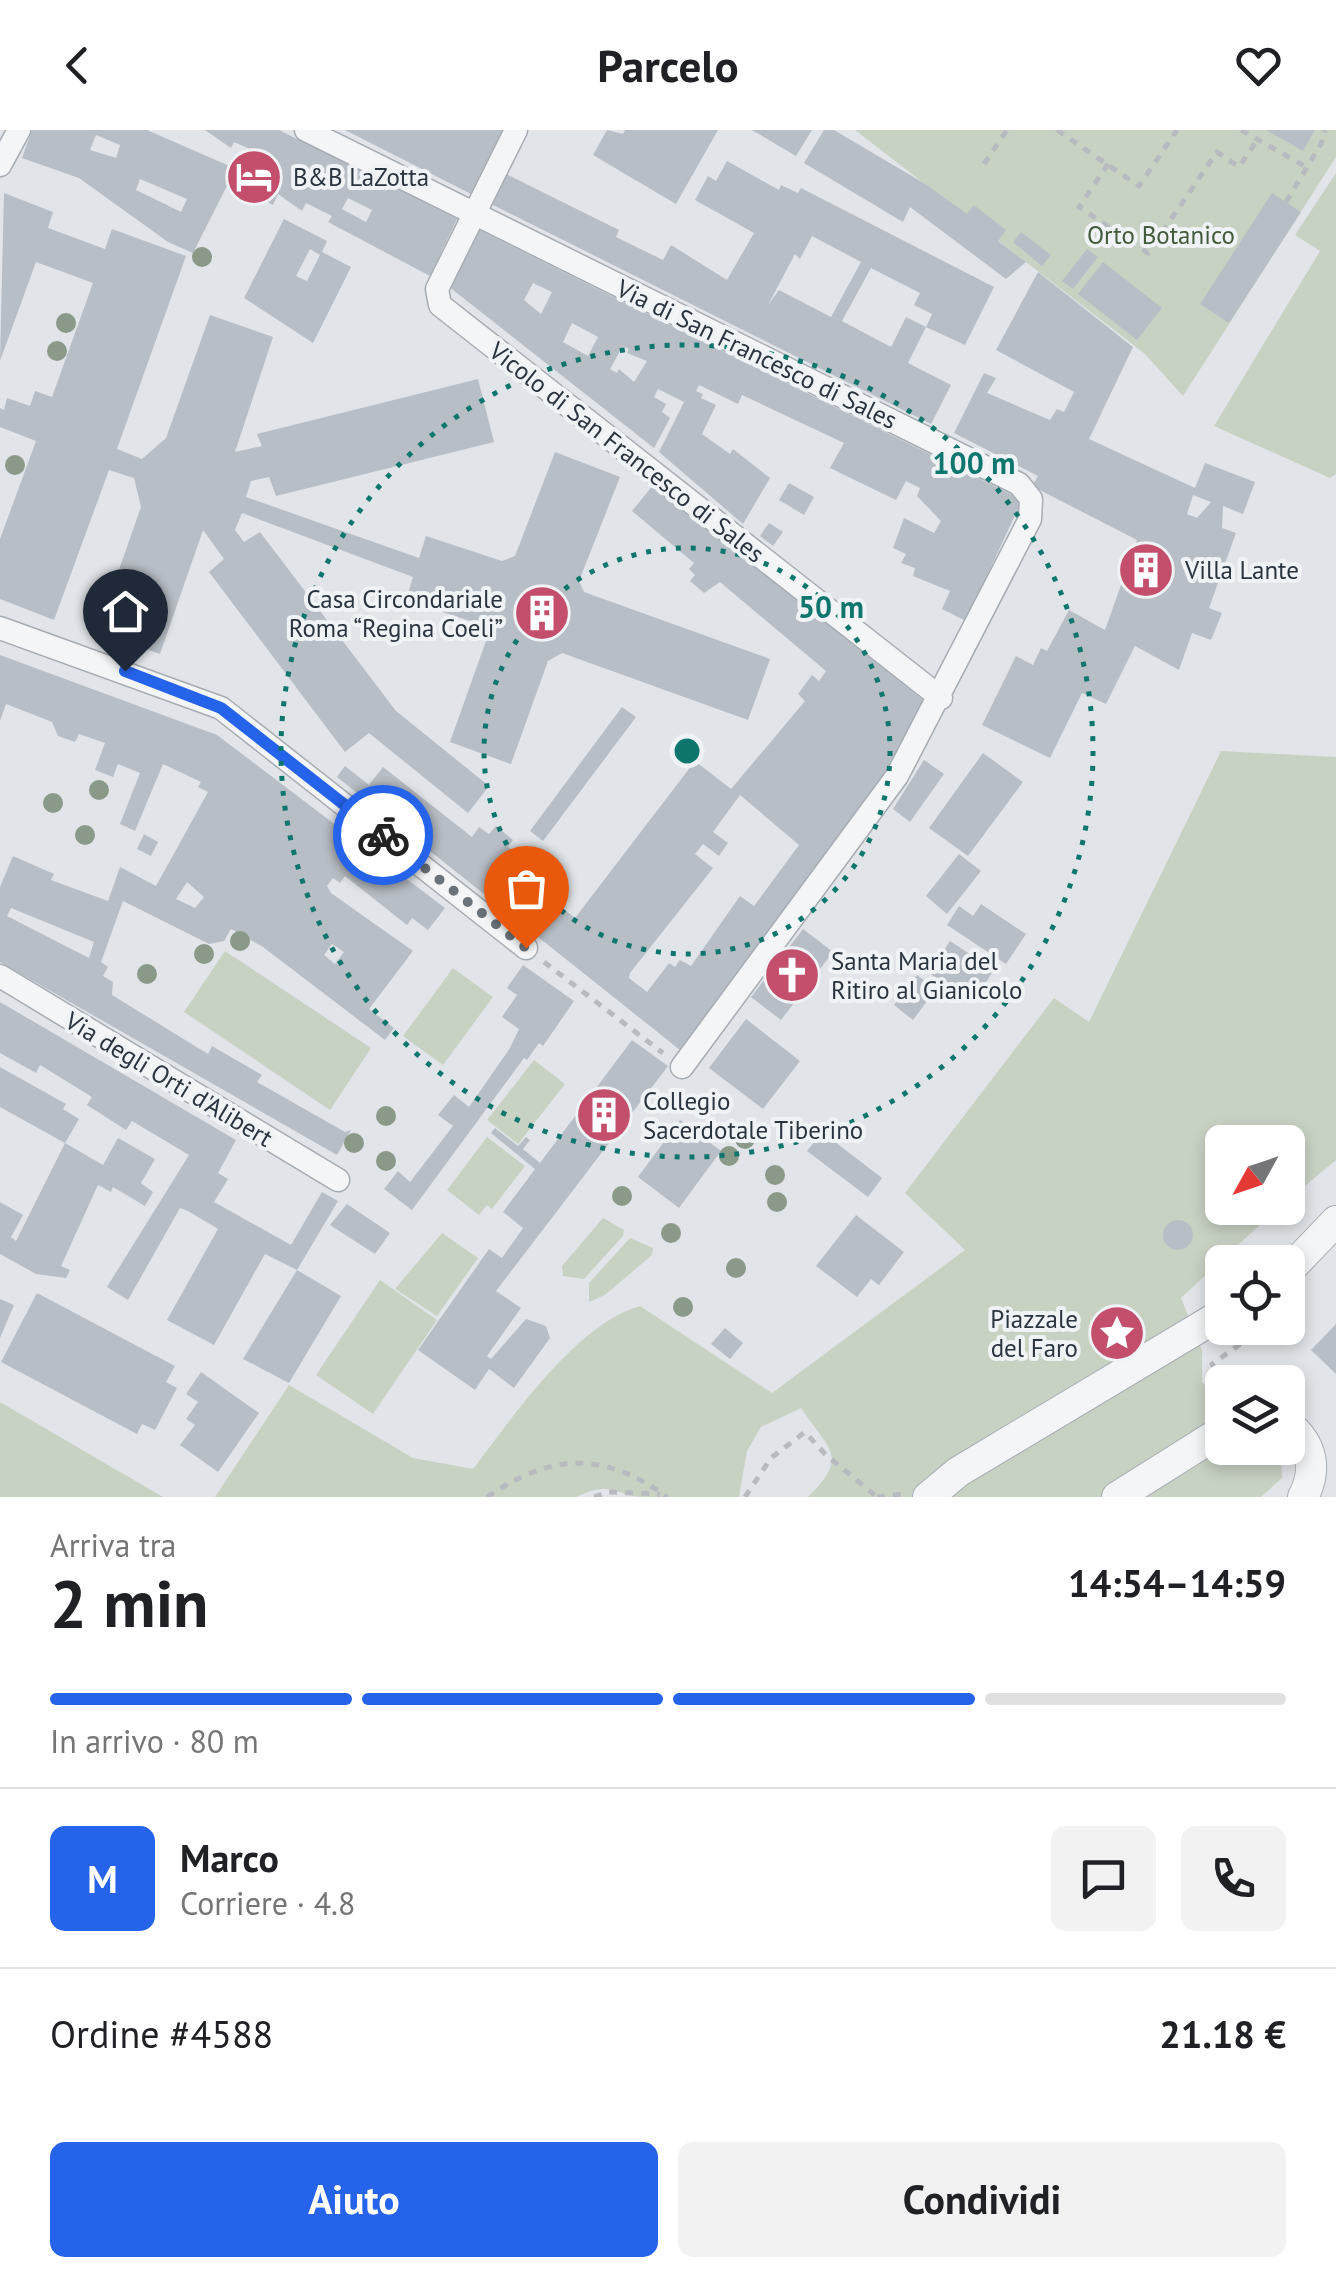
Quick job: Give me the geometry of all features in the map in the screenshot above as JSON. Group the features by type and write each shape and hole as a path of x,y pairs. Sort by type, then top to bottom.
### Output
{"street":[{"path":"0,152 7,130"},
{"path":"0,165 19,130"},
{"name":"Via di San Francesco di Sales","path":"306,130 1024,488 1032,502 1030,518 941,698 875,807 682,1068"},
{"name":"Vicolo di San Francesco di Sales","path":"516,130 437,289 440,305 941,698"},
{"path":"0,628 221,708 526,948"},
{"name":"Via degli Orti d'Alibert","path":"0,976 338,1180"},
{"path":"1305,1254 1336,1221"},
{"path":"928,1497 972,1463 1205,1324"},
{"path":"1117,1497 1205,1442"},
{"path":"1303,1497 1312,1474 1305,1445"}],"path":[{"path":"984,164 1008,130"},
{"path":"1057,130 1140,186 1177,130"},
{"path":"1068,137 1072,130"},
{"path":"1241,130 1308,168"},
{"path":"1286,202 1308,168 1324,130"},
{"path":"1108,164 1079,206 1148,253 1217,152 1239,167 1258,139"},
{"path":"526,948 682,1068"},
{"path":"1213,1365 1239,1345"},
{"path":"745,1497 771,1458 805,1432 877,1497"},
{"path":"487,1497 535,1468 566,1460 628,1474 665,1495"},
{"path":"594,1497 609,1492 665,1495"}],"green space":[{"name":"Orto Botanico","path":"855,130 1336,130 1336,157 1183,396 1145,354"},
{"path":"1336,173 1336,474 1330,478 1214,426 1320,251 1295,235"},
{"path":"1221,751 1336,757 1336,1160 1305,1186 1305,1125 1205,1125 1205,1225 1260,1225 1238,1245 1205,1245 1205,1276 1181,1298 1202,1350 1205,1465 1281,1465 1282,1478 1261,1497 808,1497 829,1472 832,1462 827,1444 801,1408 761,1427 747,1451 739,1497 643,1497 605,1489 576,1497 215,1497 289,1385 413,1458 473,1469 527,1399 570,1352 616,1316 640,1306 772,1393 965,1250 905,1193 1054,998 1089,1022"},
{"path":"225,951 371,1048 330,1110 184,1012"},
{"path":"453,968 493,997 443,1065 403,1036"},
{"path":"534,1060 565,1084 518,1144 487,1120"},
{"path":"487,1137 525,1166 492,1209 487,1205 479,1215 447,1190"},
{"path":"603,1218 624,1230 623,1236 584,1279 563,1276 562,1266"},
{"path":"442,1233 478,1258 437,1316 395,1289"},
{"path":"630,1238 653,1248 652,1255 605,1295 589,1302 589,1283"},
{"path":"380,1280 437,1320 373,1414 316,1375"},
{"path":"0,1402 163,1497 0,1497"}],"building":[{"path":"32,130 147,130 234,168 250,149 234,142 231,148 205,130 279,130 457,219 430,276 328,222 332,216 306,203 302,211 278,194 273,205 230,180 193,253 168,242 79,178 22,158","holes":["96,135 120,145 116,158 90,150","140,179 187,199 181,212 136,190","348,198 372,210 366,222 342,209"]},
{"path":"345,130 504,130 471,194"},
{"path":"607,130 623,134 625,130 718,130 676,204 593,155"},
{"path":"752,130 812,130 796,156"},
{"path":"824,130 834,130 927,185 967,214 974,205 1006,230 998,241 1026,262 1006,279 910,207 903,222 804,163"},
{"path":"1266,130 1315,130 1303,151"},
{"path":"727,161 779,190 781,185 798,193 801,188 994,287 965,345 926,327 908,363 951,385 931,424 491,204 506,174 619,230 616,237 663,260 671,245 727,280 754,233 695,200 708,176 716,181","holes":["812,236 861,262 831,317 779,290 768,305 795,254 800,259","871,268 920,293 914,305 932,314 926,327 906,317 891,347 842,321"]},
{"path":"4,193 53,212 48,228 105,249 112,229 186,256 117,449 142,459 166,438 210,315 273,337 235,452 262,446 257,434 478,379 494,442 276,496 269,477 251,481 246,497 419,558 426,536 502,561 515,556 555,452 620,477 579,581 584,592 770,659 748,720 562,653 548,661 511,764 450,742 487,638 482,625 406,600 413,577 242,513 235,530 244,542 260,532 396,711 489,786 468,813 369,733 345,752 209,572 224,559 203,530 160,654 97,632 141,507 134,478 109,470 54,620 0,599 0,539 36,441 0,427 0,408 4,410 7,398 30,406 35,391 52,397 93,283 36,262 0,361"},
{"path":"1272,193 1301,212 1229,323 1200,304"},
{"path":"284,219 327,241 322,252 351,267 313,343 244,298","holes":["310,249 320,255 307,281 296,276"]},
{"path":"479,230 1022,500 966,621 942,609 950,591 913,576 915,568 901,563 906,554 893,548 904,518 934,533 941,521 917,496 920,488 906,481 896,500 830,468 844,443 742,395 738,404 699,385 696,391 703,394 701,398 716,405 702,434 730,454 733,449 770,478 743,524 659,452 684,402 658,389 654,397 666,404 662,412 670,418 654,448 448,286","holes":["533,283 552,292 541,314 524,300","572,323 598,337 588,356 563,342","623,346 629,349 627,353 647,361 634,382 619,369 617,373 610,369"]},
{"path":"1021,232 1051,255 1042,266 1013,242"},
{"path":"1087,249 1098,257 1073,289 1062,281"},
{"path":"1103,262 1162,308 1137,340 1078,294"},
{"path":"1038,272 1133,347 1089,439 1195,488 1205,463 1255,482 1243,514 1223,506 1222,528 1236,533 1209,608 1222,613 1211,640 1192,633 1179,670 1135,646 1106,704 1082,693 1050,758 982,725 1016,656 1033,665 1041,648 1047,651 1069,610 1105,630 1137,540 1032,486 1038,476 954,433 984,373 996,378 987,393 1050,420 1057,409 1064,412 1074,392 996,350","holes":["1193,495 1211,502 1197,518 1187,514"]},
{"path":"789,483 814,497 804,515 779,500"},
{"path":"654,484 928,704 877,789 680,1050 337,777 345,766 369,785 383,767 472,837 479,827 489,834 496,826 513,840 508,847 525,862 517,872 575,918 695,761 731,789 805,701 798,694 812,675 819,681 826,671 720,582 704,593 690,581 695,575 689,569 694,563 632,511","holes":["740,795 799,845 754,906 740,896 691,966 680,960 675,967 669,963 647,992 629,978 713,868 695,854 703,844 719,856 728,843 713,832"]},
{"path":"769,523 783,532 773,546 760,536"},
{"path":"0,655 217,735 445,908 428,930 412,918 407,925 345,876 340,883 333,878 327,886 331,893 413,951 369,1009 394,1028 385,1040 263,947 231,929 224,941 209,944 123,901 101,962 108,967 103,976 113,982 112,995 208,1054 212,1046 262,1075 257,1082 345,1132 351,1130 337,1155 0,962 0,887 13,856 54,874 51,880 108,901 120,867 156,886 208,792 198,787 201,782 163,764 135,831 120,824 140,773 118,764 113,777 95,770 105,743 79,734 75,742 58,736 52,722 6,704 0,721","holes":["187,882 204,897 195,908 176,899","11,908 94,942 89,958 7,916","332,944 344,952 335,964 324,955"]},
{"path":"622,707 636,717 543,841 530,831"},
{"path":"983,753 1023,782 968,856 929,828"},
{"path":"924,760 944,774 910,822 893,809"},
{"path":"144,834 158,842 151,856 137,849"},
{"path":"959,854 981,871 947,914 926,896"},
{"path":"981,904 1026,934 1006,964 947,925 959,906 973,916"},
{"name":"Santa Maria del Ritiro al Gianicolo","path":"803,929 833,952 781,1020 751,997"},
{"path":"950,941 994,970 973,1002 929,973"},
{"path":"523,965 574,1001 543,1046 539,1043 527,1060 524,1058 412,1210 384,1189 398,1171 410,1182 453,1126 438,1115 454,1095 469,1107 510,1048 519,1029 502,1017 517,995 507,988"},
{"path":"917,975 936,989 913,1020 894,1005"},
{"path":"0,1002 236,1140 218,1173 228,1179 214,1202 291,1245 322,1192 338,1201 297,1270 265,1254 214,1345 167,1320 218,1229 188,1211 180,1208 128,1300 107,1287 189,1155 132,1121 126,1130 87,1105 92,1097 40,1065 36,1073 0,1053"},
{"path":"746,1019 800,1061 763,1109 709,1068"},
{"path":"632,1040 668,1066 496,1291 521,1308 487,1356 491,1359 526,1319 546,1326 550,1338 514,1388 489,1369 475,1390 418,1350 489,1249 502,1258 523,1228 503,1212 535,1169 491,1133 495,1128 518,1146 526,1137 530,1140 523,1149 540,1163"},
{"path":"0,1067 66,1104 63,1109 79,1119 65,1143 0,1107"},
{"path":"680,1120 721,1151 679,1208 638,1177"},
{"path":"822,1132 882,1178 868,1197 807,1151"},
{"path":"118,1138 155,1159 141,1183 153,1192 145,1206 113,1187 111,1192 98,1185 61,1266 70,1270 66,1278 36,1274 0,1254 0,1202 23,1215 11,1237 16,1241 65,1143 103,1165"},
{"path":"347,1204 390,1233 375,1254 330,1225"},
{"path":"856,1215 904,1252 879,1285 871,1279 857,1297 816,1266"},
{"path":"1178,1220 1189,1224 1193,1235 1189,1246 1178,1250 1167,1246 1163,1235 1167,1224"},
{"path":"297,1270 341,1296 289,1383 243,1359"},
{"path":"37,1293 175,1366 166,1382 177,1388 155,1430 142,1424 137,1434 1,1362"},
{"path":"0,1299 14,1305 0,1338"},
{"path":"1336,1324 1336,1374 1311,1350"},
{"path":"725,1328 743,1343 730,1359 711,1344"},
{"path":"201,1372 259,1413 218,1472 180,1445 195,1425 186,1419 198,1402 186,1394"}],"way so far":[{"path":"383,835 526,948"}],"place":[{"name":"B&B LaZotta","path":"254,177"},
{"name":"Villa Lante","path":"1146,570"},
{"name":"Casa Circondariale Roma “Regina Coeli”","path":"542,613"},
{"name":"Santa Maria del Ritiro al Gianicolo","path":"792,975"},
{"name":"Collegio Sacerdotale Tiberino","path":"604,1115"},
{"name":"Piazzale del Faro","path":"1117,1333"}],"route":[{"path":"125,671 232,714 383,835"}]}
